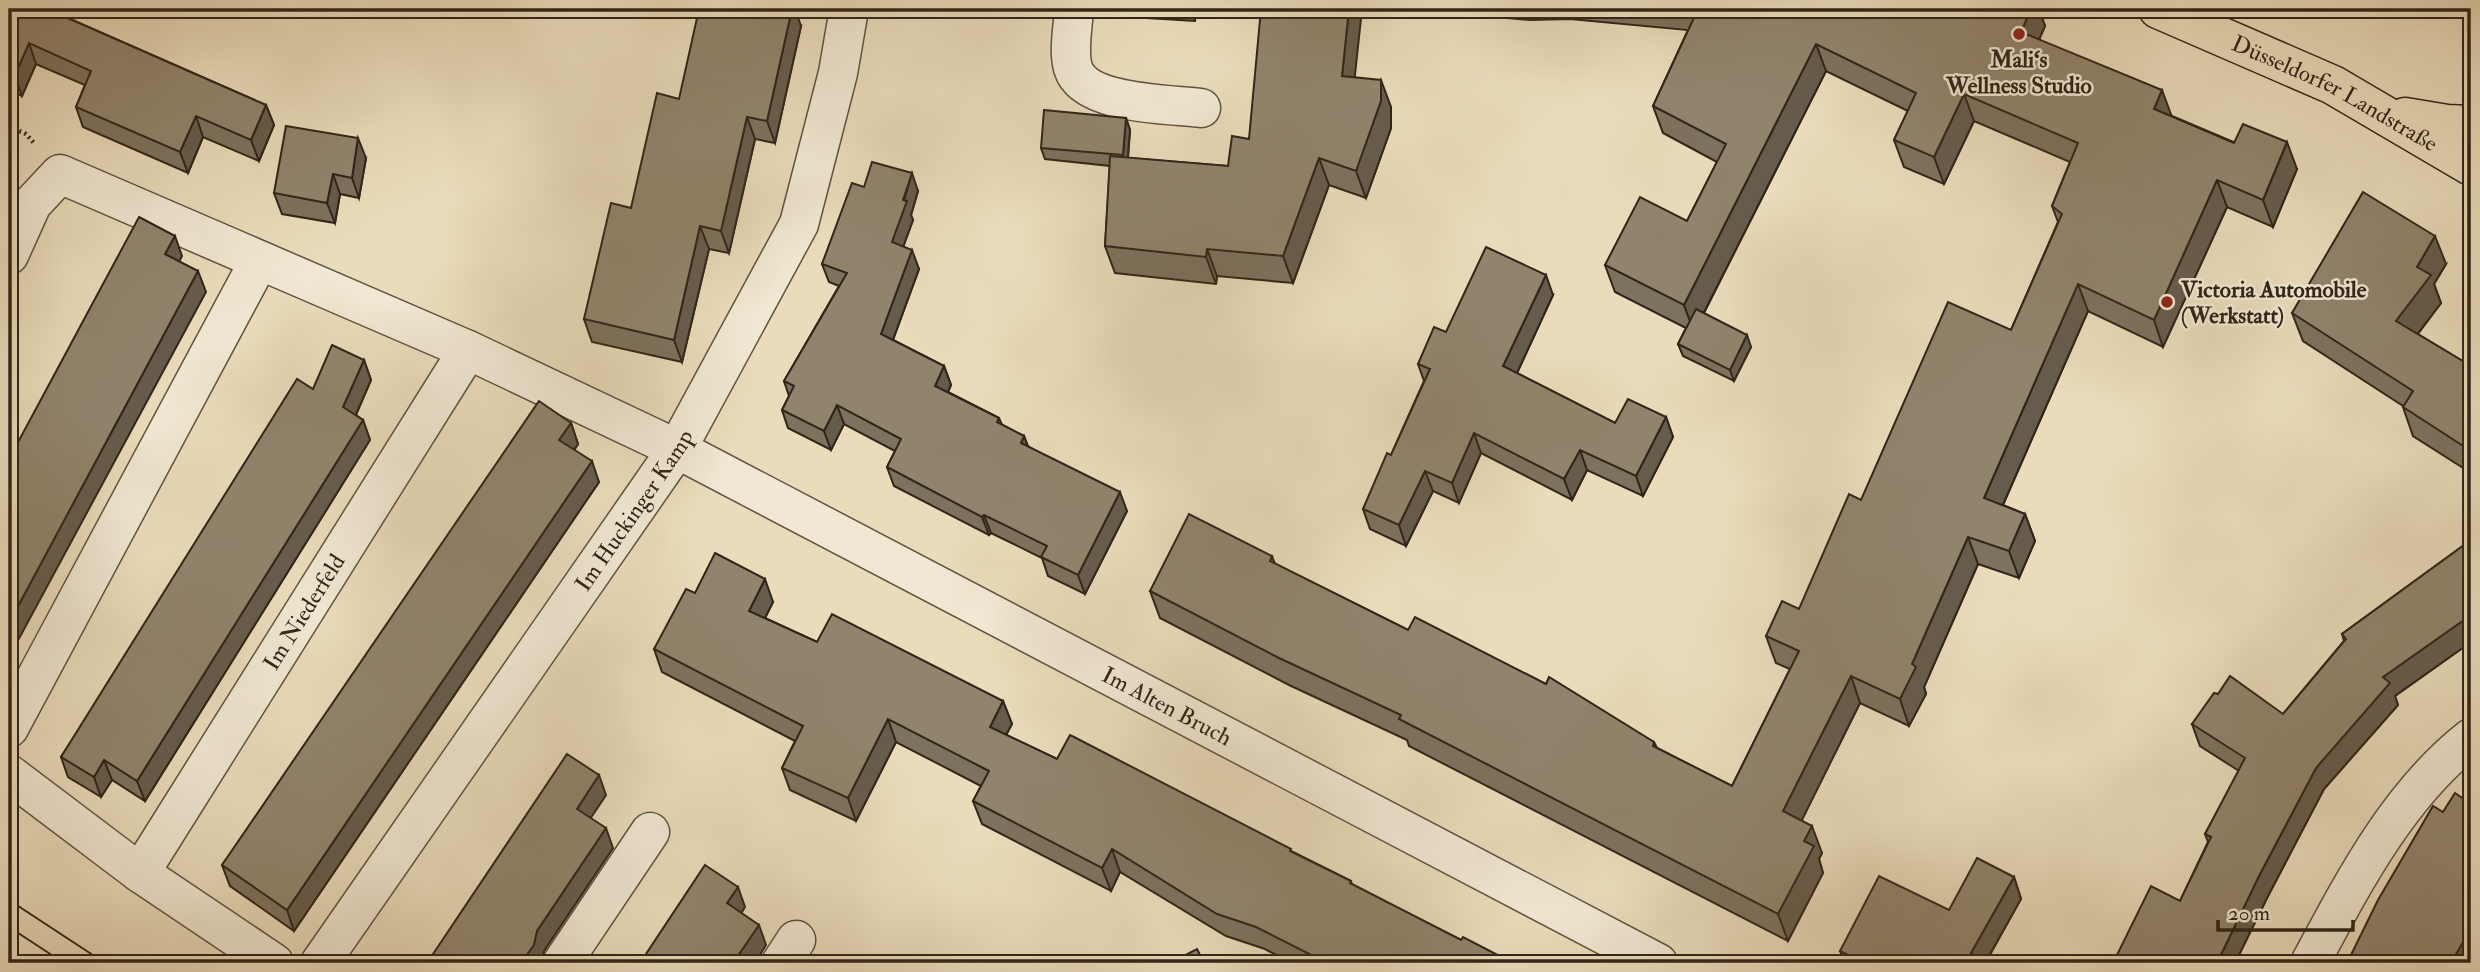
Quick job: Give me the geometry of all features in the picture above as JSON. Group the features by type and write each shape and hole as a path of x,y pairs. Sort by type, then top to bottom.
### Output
{"main road":[{"name":"Düsseldorfer Landstraße","path":"2158,9 2333,85 2471,166"},
{"path":"2386,114 2471,125"}],"street":[{"name":"Im Huckinger Kamp","path":"320,963 677,449 799,224 838,73 849,9"},
{"path":"1074,9 1072,65 1077,78 1093,91 1113,97 1202,108"},
{"path":"9,255 32,204 60,174 468,350 677,449"},
{"path":"9,728 259,261"},
{"name":"Im Niederfeld","path":"140,873 468,350"},
{"name":"Im Alten Bruch","path":"677,449 1658,963"},
{"path":"2311,963 2363,868 2408,803 2446,758 2471,738"},
{"path":"9,774 140,873 274,963"},
{"path":"562,963 650,832"}],"building":[{"path":"9,9 47,9 266,105 251,140 196,116 180,152 76,107 91,71 29,43 15,75 9,73"},
{"path":"699,9 792,9 767,121 747,117 721,231 700,226 674,340 584,319 611,203 631,208 657,93 679,99"},
{"path":"1261,9 1349,9 1342,76 1381,80 1381,101 1356,171 1319,158 1283,256 1207,249 1206,257 1105,246 1110,156 1228,166 1232,136 1249,139"},
{"path":"1698,9 2031,9 2021,32 2162,90 2154,109 2234,143 2243,124 2287,142 2263,200 2217,180 2154,320 2078,284 1984,498 2025,514 2009,551 1968,537 1912,664 1916,667 1900,699 1851,676 1783,811 1812,826 1804,841 1814,846 1778,914 1399,719 1401,715 1279,658 1150,591 1189,514 1272,556 1270,561 1408,630 1415,617 1546,684 1549,677 1654,742 1653,746 1732,786 1799,651 1766,636 1782,601 1799,609 1849,494 1861,500 1948,302 2011,330 2062,214 2052,206 2078,143 1964,94 1934,157 1894,140 1916,93 1816,44 1684,305 1605,265 1640,197 1687,221 1726,144 1653,106"},
{"path":"1044,110 1126,118 1123,155 1041,148"},
{"path":"286,126 358,138 352,178 333,174 327,203 274,193"},
{"path":"872,162 912,173 903,200 907,201 892,242 912,250 881,334 944,366 935,386 999,418 997,422 1024,436 1021,443 1120,492 1078,575 1041,557 1047,546 984,515 982,517 887,467 901,439 837,405 824,431 782,410 794,386 784,381 847,273 822,264 852,183 864,187"},
{"path":"2363,192 2435,236 2417,267 2431,275 2396,321 2471,366 2471,451 2403,407 2413,391 2292,313"},
{"path":"139,217 175,236 165,254 198,271 9,623 9,459"},
{"path":"1486,247 1546,275 1503,366 1615,423 1628,399 1666,417 1636,476 1580,450 1564,479 1474,433 1452,483 1425,471 1399,525 1363,509 1387,453 1391,455 1430,369 1418,364 1434,327 1446,332"},
{"path":"1696,309 1747,335 1730,370 1678,344"},
{"path":"332,345 364,360 343,407 363,420 137,781 104,760 94,777 61,757 297,379 313,389"},
{"path":"539,401 571,423 559,440 592,461 287,910 222,865"},
{"path":"2471,540 2471,615 2383,677 2390,683 2316,768 2217,963 2113,963 2151,886 2180,901 2211,837 2205,834 2245,758 2192,724 2214,693 2218,694 2230,676 2283,714 2346,639 2342,634"},
{"path":"715,553 765,579 749,611 817,642 832,614 1003,701 990,727 1057,759 1070,735 1291,849 1290,851 1351,881 1350,883 1461,940 1463,937 1513,963 1327,963 1256,927 1217,914 1112,849 1102,868 973,801 989,771 888,719 848,798 782,768 803,726 654,649 686,589 695,593"},
{"path":"567,754 599,775 577,809 606,828 537,931 534,945 521,963 427,963"},
{"path":"2455,793 2471,804 2471,928 2451,963 2347,963 2378,900 2433,806 2443,812"},
{"path":"1977,858 2014,877 1971,953 1987,963 1864,963 1840,951 1879,876 1949,910"},
{"path":"705,865 738,887 727,903 759,925 733,963 640,963"},
{"path":"1197,949 1204,963 1170,963"}],"tram line":[{"path":"9,900 105,963"},
{"path":"9,927 64,963"}],"place":[{"name":"Mali‘s Wellness Studio","path":"2019,34"},
{"name":"Victoria Automobile (Werkstatt)","path":"2167,302"}]}
